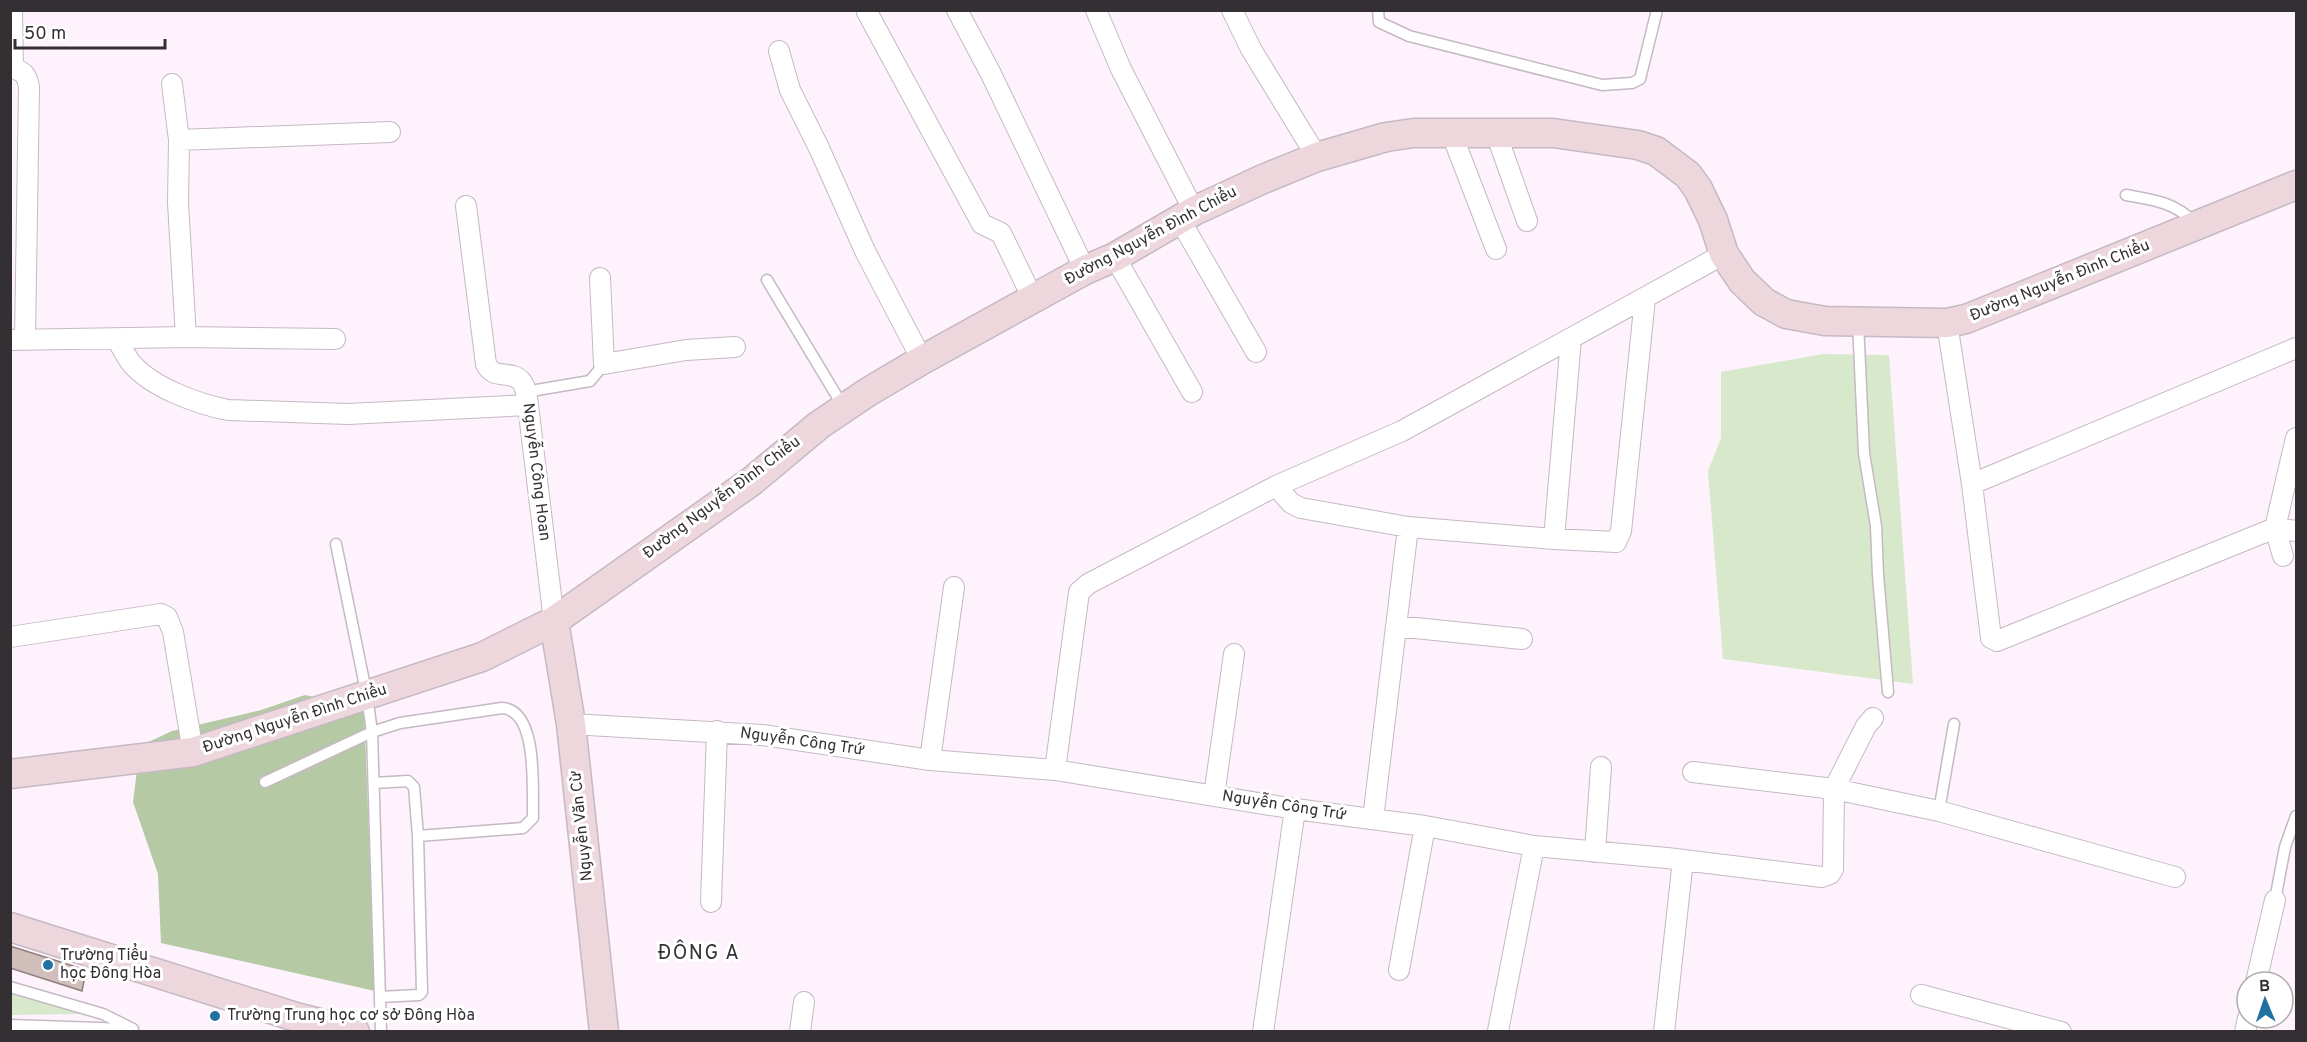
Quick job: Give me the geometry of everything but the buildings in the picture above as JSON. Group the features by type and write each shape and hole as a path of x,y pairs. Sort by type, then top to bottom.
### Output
{"street":[{"path":"12,10 12,68 24,72 28,78 29,87 18,340 186,337 335,339"},
{"path":"957,10 991,74 1086,270"},
{"path":"1096,10 1187,216 1256,352"},
{"path":"1233,10 1251,49 1317,158"},
{"path":"867,12 982,224 1001,233 1034,299"},
{"path":"778,51 790,90 866,251 922,360"},
{"path":"172,84 179,140 178,203 186,337"},
{"path":"179,140 390,132"},
{"path":"1451,132 1496,249"},
{"name":"Đường Nguyễn Đình Chiểu","path":"10,774 193,752 482,657 554,621 752,481 819,425 922,360 1187,216 1263,179 1317,158 1386,137 1414,133 1451,132 1553,133 1638,145 1656,151 1682,169 1698,189 1713,220 1724,254 1749,288 1764,302 1786,314 1825,321 1947,323 1977,316 2296,185"},
{"path":"1496,133 1527,221"},
{"name":"Nguyễn Công Hoan","path":"466,206 486,364 489,371 514,376 522,382 527,399 554,621"},
{"path":"1055,770 1079,592 1088,584 1276,486 1402,431 1724,254"},
{"path":"1115,257 1192,392"},
{"path":"600,278 604,364 686,350 735,347"},
{"path":"1276,486 1291,503 1301,508 1408,527 1616,542 1620,537 1645,299"},
{"path":"1947,323 1972,484 1991,638 1996,641 2275,528 2296,531"},
{"path":"117,339 131,363 157,384 209,406 228,410 348,414 527,399"},
{"path":"1554,539 1572,339"},
{"path":"1972,484 2296,348"},
{"path":"2283,556 2275,528 2296,438"},
{"path":"1373,819 1408,527"},
{"path":"930,760 954,587"},
{"path":"10,637 161,614 167,617 173,632 193,752"},
{"name":"Nguyễn Văn Cừ","path":"554,621 571,724 604,1032"},
{"path":"1396,627 1522,639"},
{"path":"1214,795 1234,654"},
{"name":"Nguyễn Công Trứ","path":"571,724 762,735 930,760 1055,770 1425,826 1534,846 1683,860 1822,877 1830,874 1833,869 1834,789 1866,726 1873,718"},
{"path":"711,902 717,731"},
{"path":"1595,852 1601,767"},
{"path":"1693,771 1834,789 1939,811 2175,877"},
{"path":"1263,1032 1295,808"},
{"path":"1399,970 1425,826"},
{"path":"1498,1031 1534,846"},
{"path":"1664,1032 1683,860"},
{"path":"2259,970 2275,900"},
{"path":"10,927 296,1024 355,1032"},
{"path":"1921,995 2061,1032"},
{"path":"800,1032 804,1002"}],"lane":[{"path":"1378,10 1379,22 1409,36 1602,85 1640,79 1658,10"},
{"path":"2126,195 2163,202 2182,211 2197,226"},
{"path":"767,280 844,408"},
{"path":"1858,321 1864,453 1876,526 1888,692"},
{"path":"527,399 590,381 604,364"},
{"path":"336,544 367,696 372,732 381,1032"},
{"path":"265,782 372,732 410,720 510,708 524,723 530,738 533,818 529,824 523,828 418,836"},
{"path":"1939,811 1954,724"},
{"path":"374,783 401,780 408,781 414,787 418,836 422,992 419,995 380,997"},
{"path":"2275,900 2285,847 2296,816"},
{"path":"10,987 103,1014 133,1030"},
{"path":"10,1025 133,1030"}],"green space":[{"path":"1823,354 1889,355 1913,684 1723,659 1708,471 1721,438 1721,372"},
{"path":"305,695 364,708 375,991 161,943 158,874 133,802 140,746 172,731 261,710"},
{"path":"11,987 79,1009 79,1014 11,1015"}],"place":[{"name":"Trường Tiểu học Đông Hòa","path":"48,965"},
{"name":"Trường Trung học cơ sở Đông Hòa","path":"215,1016"}],"district":[{"name":"ĐÔNG A","path":"699,954"}]}
